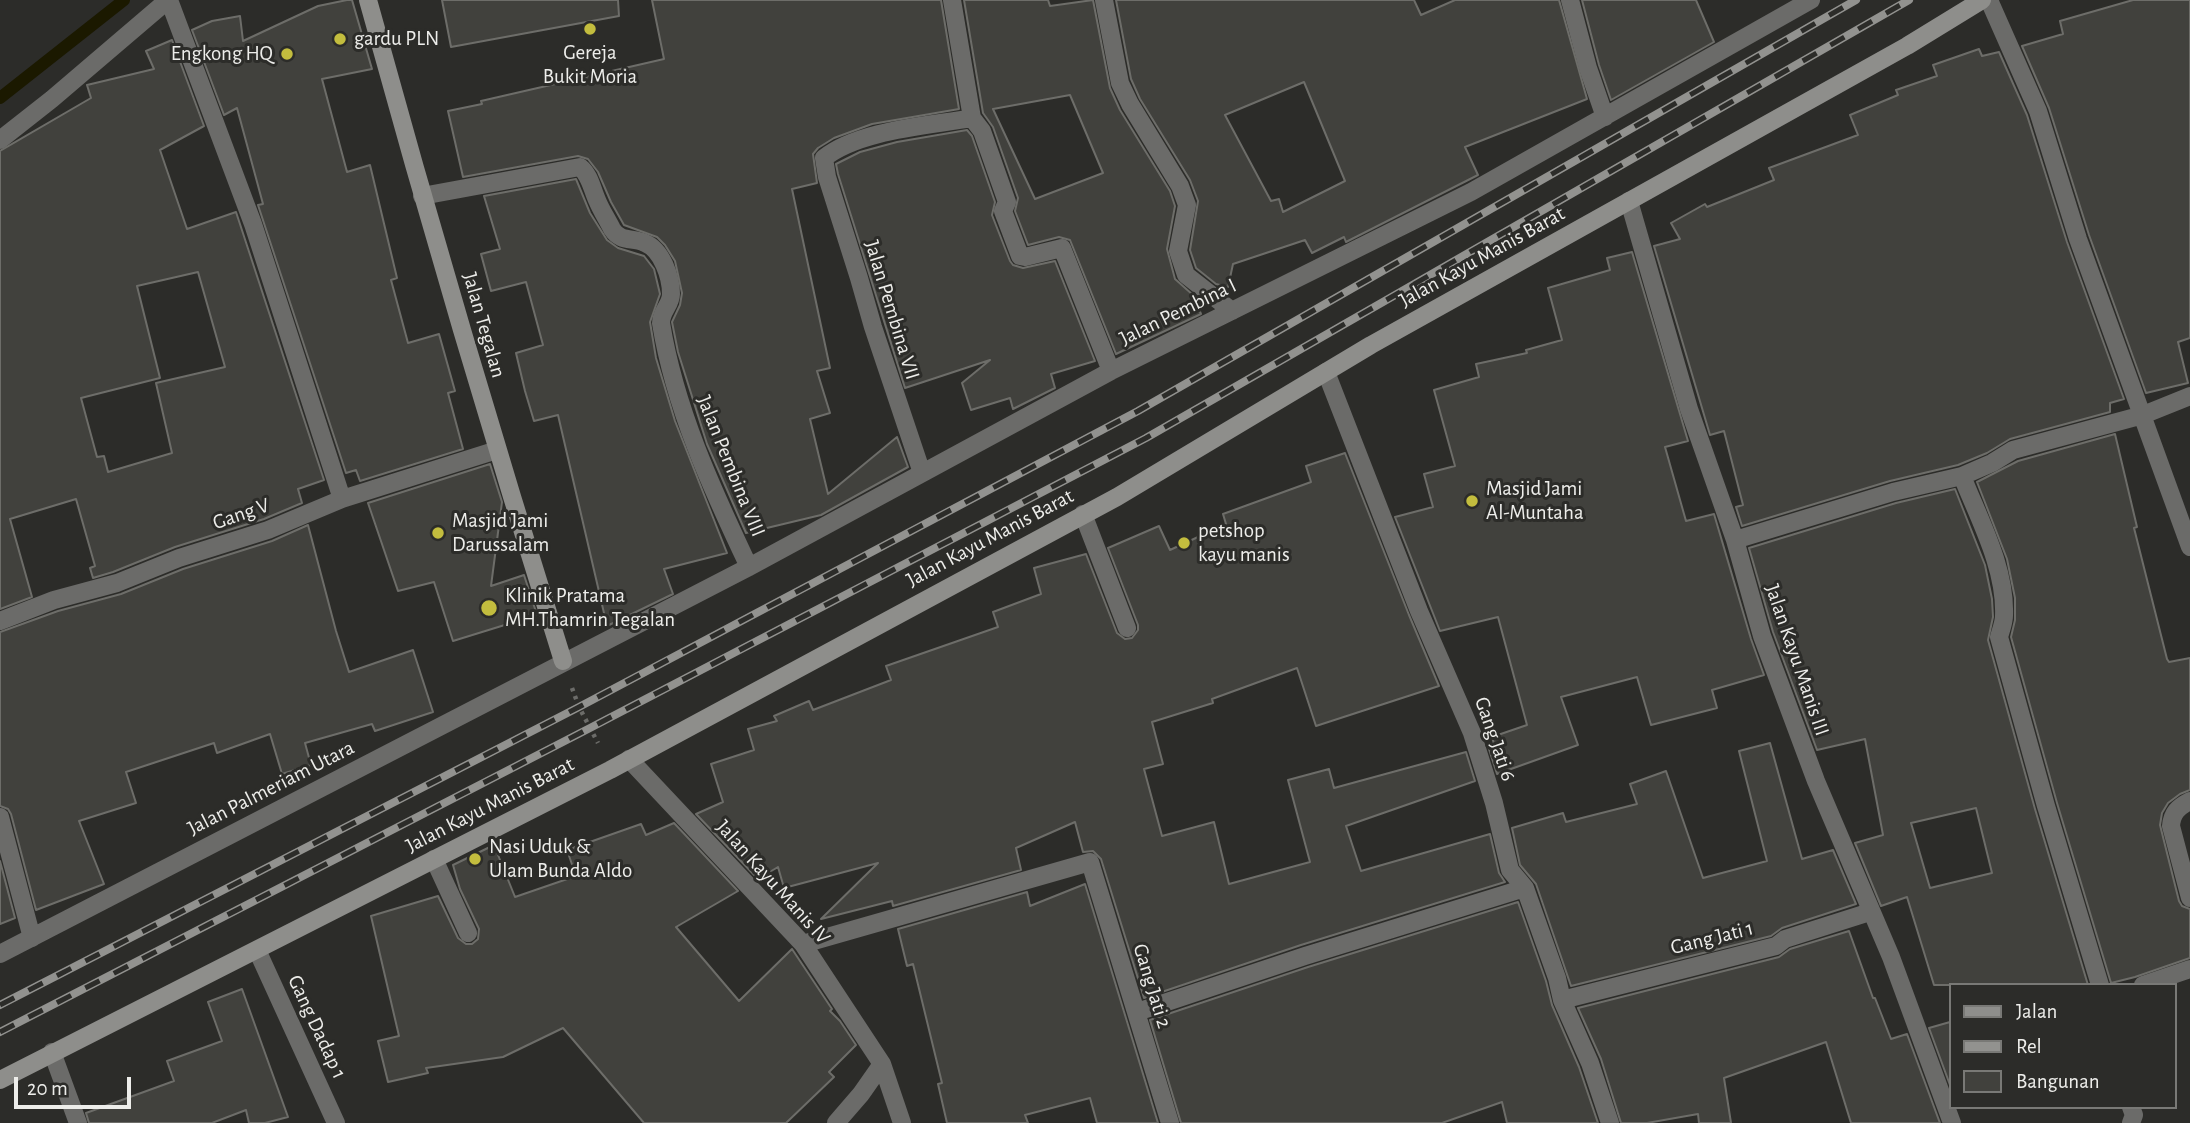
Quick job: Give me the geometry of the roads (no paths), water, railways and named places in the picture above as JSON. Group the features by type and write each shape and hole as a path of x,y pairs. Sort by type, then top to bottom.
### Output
{"street":[{"path":"0,140 169,0 253,224 342,499"},
{"name":"Jalan Tegalan","path":"368,0 496,450 563,661"},
{"path":"953,0 972,118 982,131 1007,202 1003,211 1020,256 1062,248 1111,371"},
{"path":"1104,0 1121,83 1130,104 1180,186 1187,205 1178,251 1186,275 1232,311"},
{"path":"1570,0 1588,68 1605,117"},
{"name":"Jalan Pembina I","path":"563,661 749,567 1111,371 1471,192 1811,0"},
{"name":"Jalan Kayu Manis Barat","path":"0,1080 610,770 1117,497 1326,372 1907,46 1982,0"},
{"path":"1989,0 2038,111 2078,239 2190,547"},
{"name":"Jalan Pembina VII","path":"922,473 873,327 829,185 824,158 839,146 864,138 972,118"},
{"name":"Jalan Pembina VIII","path":"422,196 580,167 586,172 597,202 615,233 623,239 646,243 660,257 666,270 671,296 661,314 661,323 678,397 704,468 749,567"},
{"name":"Jalan Kayu Manis III","path":"1629,201 1689,408 1735,540 1762,636 1816,781 1891,957 1952,1123"},
{"name":"Gang Jati 6","path":"1326,372 1419,611 1472,733 1494,803 1510,870 1525,888 1563,1000 1590,1063 1610,1123"},
{"path":"1735,540 1893,492 1962,476 1992,463 2012,450 2143,415 2190,396"},
{"name":"Gang V","path":"0,621 54,600 117,583 179,558 268,530 342,499 496,450"},
{"path":"1962,476 1994,558 2004,616 1999,637 2001,646 2099,983"},
{"path":"1083,514 1127,628"},
{"name":"Jalan Palmeriam Utara","path":"0,954 563,661"},
{"name":"Jalan Kayu Manis IV","path":"629,759 803,944 882,1064 902,1123"},
{"path":"2190,800 2180,806 2172,817 2171,826 2190,898"},
{"path":"0,817 32,938"},
{"path":"434,859 468,933"},
{"name":"Gang Jati 2","path":"803,944 1090,862 1170,1123"},
{"path":"1136,1012 1525,888"},
{"name":"Gang Jati 1","path":"1563,1000 1776,946 1785,939 1870,912"},
{"name":"Gang Dadap 1","path":"257,950 336,1123"},
{"path":"2149,983 2190,969"},
{"path":"52,1052 78,1123"},
{"path":"836,1123 882,1064"}],"waterway":[{"path":"0,98 124,0"}],"railway":[{"path":"0,1005 579,707 1138,411 1856,0"},
{"path":"0,1032 1146,438 1909,0"}],"place":[{"name":"Gereja Bukit Moria","path":"590,29"},
{"name":"gardu PLN","path":"340,39"},
{"name":"Engkong HQ","path":"287,54"},
{"name":"Masjid Jami Al-Muntaha","path":"1472,501"},
{"name":"Masjid Jami Darussalam","path":"438,533"},
{"name":"petshop kayu manis","path":"1184,543"},
{"name":"Klinik Pratama MH.Thamrin Tegalan","path":"489,608"},
{"name":"Nasi Uduk & Ulam Bunda Aldo","path":"475,859"}]}
